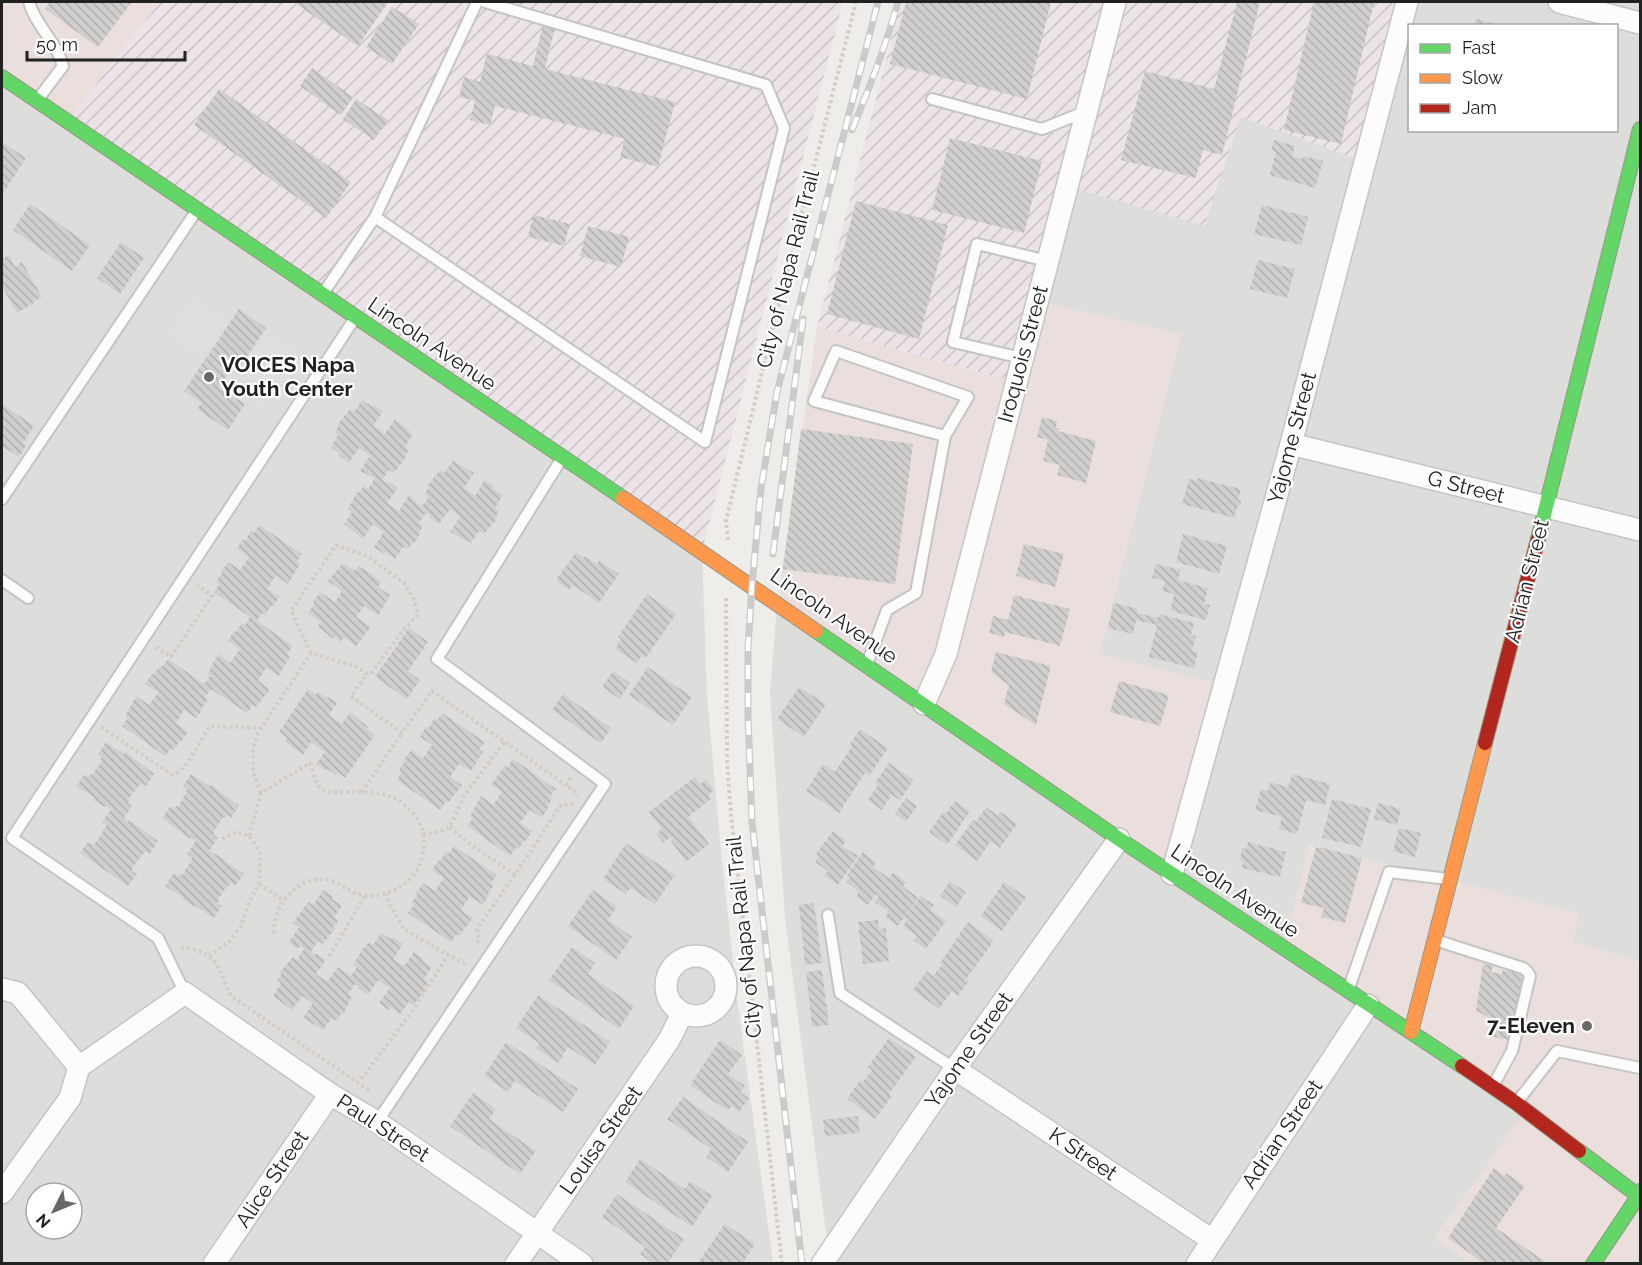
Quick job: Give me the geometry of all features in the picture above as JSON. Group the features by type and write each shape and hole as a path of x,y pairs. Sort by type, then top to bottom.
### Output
{"main road":[{"name":"Lincoln Avenue","path":"2,77 702,551 1119,839 1516,1103 1640,1195"},
{"name":"Adrian Street","path":"1411,1032 1641,129"},
{"path":"1593,1263 1640,1195"}],"street":[{"name":"Iroquois Street","path":"924,704 946,654 1115,2"},
{"name":"Yajome Street","path":"1172,874 1291,444 1407,2"},
{"path":"1559,2 1641,23"},
{"name":"G Street","path":"1291,444 1641,530"},
{"name":"Yajome Street","path":"822,1263 955,1068 1119,839"},
{"path":"2,989 18,993 79,1067"},
{"path":"2,1193 70,1098 79,1067 184,993"},
{"name":"Paul Street","path":"184,993 330,1094 383,1113 537,1233 582,1263"},
{"name":"Adrian Street","path":"1197,1263 1368,1005"},
{"name":"Louisa Street","path":"516,1263 669,1040 682,1014"},
{"name":"K Street","path":"955,1068 1212,1240"},
{"name":"Alice Street","path":"214,1263 330,1094"}],"lane":[{"path":"29,2 38,22 60,53 63,66 37,102"},
{"path":"322,294 375,217 477,2"},
{"path":"375,217 705,442 784,128 766,84 485,2"},
{"path":"932,99 1042,129 1088,111"},
{"path":"2,499 197,210"},
{"path":"1022,358 953,342 977,244 1047,261"},
{"path":"184,993 158,938 12,838 355,317"},
{"path":"867,664 886,610 916,593 945,436 968,397 836,351 814,401 945,436"},
{"path":"383,1113 605,784 437,659 562,458"},
{"path":"2,580 28,598"},
{"path":"1347,991 1389,872 1451,879"},
{"path":"828,915 840,993 955,1068"},
{"path":"1435,940 1523,968 1530,976 1512,1051 1492,1087"},
{"path":"1516,1103 1557,1051 1641,1068"}],"path":[{"name":"City of Napa Rail Trail","path":"728,537 726,521 856,2"},
{"path":"367,674 357,667 311,653 291,611 336,545 367,556 404,583 414,600 418,614 351,696 402,733"},
{"path":"154,646 171,657 212,596 196,585 202,575"},
{"name":"City of Napa Rail Trail","path":"725,609 727,761 734,846 782,1263"},
{"path":"249,837 261,793 254,772 253,748 261,728 311,653"},
{"path":"362,792 432,692 577,793 573,803 560,806 477,929 479,940 474,948"},
{"path":"106,717 100,726 173,775 184,767 210,726 261,728"},
{"path":"423,834 439,832 450,827 464,796 504,742"},
{"path":"261,793 310,763 315,781 320,788 326,791 333,793 373,792 390,795 404,803 420,823 424,844 419,866 412,877 393,892 365,896 354,893 333,881 321,879 299,887 283,900 277,912 273,931 275,935"},
{"path":"566,785 580,765"},
{"path":"450,827 515,875"},
{"path":"209,956 229,942 241,927 249,902 259,884 260,852 249,837 237,832 222,839"},
{"path":"259,884 283,900"},
{"path":"386,893 404,929 464,963 469,956"},
{"path":"329,956 365,896"},
{"path":"165,953 185,947 209,956 223,974 231,996 358,1083 383,1113"},
{"path":"358,1083 414,1009 448,955"}],"shaded area":[{"path":"2,2 160,2 115,58 69,122 2,77"},
{"path":"160,2 843,2 702,551 69,122 115,58"},
{"path":"901,2 1407,2 1365,162 1241,117 1204,226 1067,186 1015,382 817,327"},
{"path":"1407,2 1640,2 1640,961 1572,942 1579,914 1526,1111 1435,1238 1471,1263 830,1263 785,918 770,693 777,604 1099,655 1181,335 1036,301 1067,186 1240,117"},
{"path":"2,77 702,551 707,695 721,851 737,999 773,1263 2,1263"},
{"path":"194,298 228,321 203,358 169,335"},
{"path":"1036,301 1181,334 1099,654 1224,685 1172,874 777,604 817,327 1015,382"},
{"path":"266,331 298,353 262,404 231,382"},
{"path":"1309,844 1579,913 1573,942 1640,961 1640,1263 1471,1263 1435,1239 1525,1111 1284,949"}],"building":[{"path":"50,2 132,2 98,47 45,9"},
{"path":"293,2 384,2 387,4 358,46"},
{"path":"906,2 1051,2 1027,99 890,64"},
{"path":"1237,2 1260,2 1222,155 1203,150 1196,178 1121,160 1145,71 1214,89"},
{"path":"1314,2 1374,2 1341,144 1284,130"},
{"path":"392,7 419,24 392,64 366,47"},
{"path":"1476,19 1496,24 1475,24"},
{"path":"543,25 555,27 545,69 675,102 658,167 620,157 625,139 495,106 490,125 470,120 475,101 459,97 464,77 480,82 487,54 533,66"},
{"path":"312,68 353,97 341,115 300,86"},
{"path":"219,89 351,182 326,218 194,125"},
{"path":"356,99 388,120 374,140 343,119"},
{"path":"950,138 1042,161 1024,233 932,210"},
{"path":"1274,140 1295,146 1292,156 1323,161 1315,188 1270,175 1276,152 1271,150"},
{"path":"2,142 26,158 2,195"},
{"path":"856,201 948,225 919,339 827,314"},
{"path":"30,204 90,245 72,271 13,230"},
{"path":"1262,205 1308,217 1301,245 1254,234"},
{"path":"533,215 570,224 564,246 528,237"},
{"path":"588,226 629,237 621,267 580,256"},
{"path":"121,242 144,258 120,294 97,278"},
{"path":"9,255 15,267 22,262 42,297 17,313 2,286 2,259"},
{"path":"1258,260 1295,269 1287,298 1250,289"},
{"name":"VOICES Napa Youth Center","path":"239,309 266,328 240,367 235,364 219,387 245,404 228,430 197,409 202,403 184,391"},
{"path":"362,400 383,411 373,426 385,434 395,419 413,434 405,447 409,450 406,457 394,473 389,470 382,480 398,488 387,503 399,511 409,495 421,507 429,497 424,494 429,487 427,486 440,470 444,473 453,461 474,473 464,488 475,496 485,480 503,495 495,508 499,511 495,518 497,519 484,534 479,531 471,543 450,532 460,517 450,509 439,524 426,513 419,523 423,526 414,543 408,549 403,547 395,559 374,547 384,532 373,524 363,539 344,524 352,512 348,509 357,492 359,493 364,486 368,489 375,478 360,471 370,456 359,448 349,463 331,448 338,435 334,432 339,426 337,425 350,409 354,412"},
{"path":"2,404 34,426 23,443 26,445 19,457 2,446"},
{"path":"1042,417 1057,421 1058,431 1096,441 1086,483 1057,475 1060,465 1043,461 1048,440 1037,437"},
{"path":"801,429 913,444 895,584 783,569"},
{"path":"1197,478 1241,489 1238,500 1241,501 1240,507 1238,506 1234,518 1182,504 1189,479 1197,481"},
{"path":"259,525 302,554 297,562 300,564 288,584 276,575 267,589 280,596 265,615 262,613 257,621 293,646 287,654 290,656 279,676 266,668 258,681 270,689 256,707 253,705 247,713 211,689 205,697 208,699 203,709 196,718 184,710 176,723 188,732 181,742 173,750 171,748 165,756 122,726 128,718 125,716 136,696 149,705 158,692 145,684 168,659 204,684 219,654 230,663 240,649 228,641 234,631 236,632 242,623 245,625 250,617 214,592 219,584 216,582 228,562 240,570 249,557 237,549 243,539 245,541 251,531 254,533"},
{"path":"1183,534 1227,546 1219,574 1176,562"},
{"path":"1024,544 1064,554 1055,587 1016,576"},
{"path":"576,552 597,564 599,560 619,574 599,603 573,585 569,590 556,580"},
{"path":"343,563 355,571 358,566 375,576 381,582 378,587 390,595 378,616 364,606 356,617 371,627 356,646 344,637 341,642 334,637 333,639 318,626 321,622 308,613 320,592 335,602 342,591 328,581"},
{"path":"1156,564 1181,570 1178,580 1208,588 1204,604 1210,605 1206,620 1170,611 1174,594 1162,591 1165,581 1152,578"},
{"path":"647,594 676,614 646,658 642,655 637,663 615,649 621,639 618,637"},
{"path":"1014,595 1070,609 1060,646 1005,632 1004,637 989,633 993,616 1008,620"},
{"path":"1114,603 1138,609 1137,613 1158,618 1159,614 1194,623 1191,635 1196,636 1192,651 1198,652 1194,668 1149,657 1157,625 1136,620 1133,634 1108,628"},
{"path":"409,628 428,642 408,671 420,680 407,699 375,677"},
{"path":"996,652 1051,666 1036,725 1004,704 1009,685 991,672"},
{"path":"648,667 692,697 673,725 629,695"},
{"path":"613,671 630,683 620,699 602,687"},
{"path":"1119,681 1169,695 1160,726 1110,712"},
{"path":"799,687 826,704 804,737 777,719"},
{"path":"308,689 316,695 318,692 337,703 329,715 342,724 350,712 375,735 345,778 338,772 336,775 316,764 325,752 311,742 303,755 285,741 287,738 279,732"},
{"path":"563,694 611,728 601,743 552,710"},
{"path":"442,713 485,742 479,750 483,752 471,771 459,764 450,777 462,785 440,810 397,780 402,772 399,770 411,750 423,758 432,745 420,737 426,727 428,729 434,719 437,721"},
{"path":"860,729 888,748 869,776 865,773 839,813 806,791 823,764 835,772"},
{"path":"106,742 124,754 126,752 154,774 146,786 141,783 138,786 129,799 128,803 132,806 124,818 158,841 150,854 145,851 133,867 132,871 137,874 128,886 80,853 88,842 93,845 96,842 107,825 102,822 111,809 93,800 95,798 76,786 85,774 89,777 92,775 102,761 100,760 102,757 98,754"},
{"path":"513,759 556,789 550,796 553,798 542,818 530,810 520,823 532,831 526,841 518,849 516,847 510,856 467,826 473,818 470,816 481,796 493,805 502,792 491,784"},
{"path":"889,763 914,780 900,800 892,795 882,810 868,800 878,785 875,783"},
{"path":"191,774 211,785 239,806 231,818 227,815 223,817 213,835 218,838 209,851 226,860 244,874 235,886 231,883 228,885 218,899 217,903 222,906 214,918 165,886 174,873 178,877 182,875 192,857 187,854 196,841 162,818 170,806 174,809 178,807 187,789 183,786"},
{"path":"1292,774 1330,784 1325,805 1306,800 1297,834 1279,829 1282,817 1255,810 1261,789 1268,791 1270,782 1288,787"},
{"path":"695,777 700,784 706,779 714,790 708,795 711,799 688,817 709,844 686,862 671,841 673,840 671,837 663,843 656,834 662,829 649,812"},
{"path":"906,798 917,806 906,822 895,814"},
{"path":"1332,799 1371,809 1361,847 1322,838"},
{"path":"955,801 970,811 947,845 929,832 943,812 946,813"},
{"path":"1378,803 1401,809 1397,825 1374,819"},
{"path":"986,807 998,816 1001,812 1017,824 1000,848 991,841 977,861 955,845 973,820 976,822"},
{"path":"1399,828 1421,833 1415,857 1393,851"},
{"path":"833,831 846,841 842,846 858,856 838,885 825,876 828,871 815,862 819,856 816,854"},
{"path":"1248,842 1286,852 1280,877 1242,868 1243,861 1240,860 1242,848 1246,849"},
{"path":"626,843 675,875 655,904 630,888 626,894 603,879"},
{"path":"454,846 497,875 491,883 494,885 483,905 470,896 461,910 473,918 459,936 457,934 451,942 408,913 423,883 435,891 444,878 432,870 446,852 448,854"},
{"path":"1316,847 1362,858 1345,923 1321,917 1324,908 1301,903"},
{"path":"863,852 876,862 873,867 889,878 893,872 906,882 903,886 918,898 898,926 885,917 889,912 875,902 879,897 876,894 868,905 856,896 859,892 846,882 850,877 847,875"},
{"path":"950,881 966,892 956,907 940,896"},
{"path":"1004,882 1026,897 1002,931 981,916"},
{"path":"323,890 342,906 334,917 338,921 333,928 335,929 323,944 318,941 311,952 326,960 316,974 327,982 338,967 351,976 357,967 353,965 363,948 369,942 373,945 381,933 403,944 393,959 404,966 414,952 432,967 424,979 428,982 424,989 426,990 413,1005 409,1002 400,1014 391,1007 389,1010 379,1003 390,988 378,980 368,995 355,984 348,994 352,997 343,1014 336,1021 332,1018 323,1030 303,1018 313,1003 302,996 292,1010 273,996 281,983 277,980 282,973 280,972 293,957 297,960 304,949 300,946 298,949 289,942 299,927 293,923 308,902 313,905"},
{"path":"593,890 617,907 608,920 632,937 616,960 568,926"},
{"path":"921,896 934,905 931,910 946,921 926,949 913,940 917,936 903,926 907,920 904,918"},
{"path":"814,903 822,963 805,965 799,905"},
{"path":"878,920 879,929 886,928 889,961 863,964 858,922"},
{"path":"968,922 994,941 966,979 969,981 958,996 952,991 939,1009 913,990 927,971 933,976 942,965 940,963"},
{"path":"572,947 595,963 588,974 634,1006 619,1029 549,980"},
{"path":"1483,964 1493,966 1491,972 1502,974 1503,970 1524,974 1509,1040 1489,1036 1492,1020 1476,1010"},
{"path":"822,970 829,1025 812,1027 806,972"},
{"path":"538,995 610,1042 595,1065 568,1047 558,1063 536,1048 539,1043 516,1028"},
{"path":"889,1038 916,1057 889,1094 892,1096 875,1119 847,1099 860,1080 863,1082 872,1070 868,1067"},
{"path":"720,1040 742,1055 728,1074 745,1086 740,1092 749,1098 739,1112 731,1106 728,1111 690,1085"},
{"path":"506,1042 578,1089 563,1112 515,1081 508,1092 484,1076"},
{"path":"473,1093 496,1109 489,1119 536,1151 520,1174 450,1126"},
{"path":"683,1097 748,1142 728,1172 706,1157 711,1149 667,1119"},
{"path":"858,1116 860,1133 825,1136 823,1120"},
{"path":"640,1159 685,1189 690,1181 712,1196 692,1227 625,1182"},
{"path":"1494,1168 1504,1176 1506,1173 1525,1186 1496,1228 1549,1264 1485,1264 1448,1238"},
{"path":"617,1194 684,1239 667,1264 654,1264 640,1254 645,1247 602,1217"},
{"path":"725,1224 755,1244 742,1264 697,1264"}],"railway":[{"path":"802,1264 752,822 748,647 761,488 777,392 878,2"},
{"path":"852,130 883,51 898,2"},
{"path":"773,554 803,319"}],"traffic: fast":[{"path":"2,77 623,498"},
{"path":"1538,539 1640,129"},
{"path":"816,631 1119,839 1462,1066"},
{"path":"1579,1151 1640,1197"},
{"path":"1593,1264 1640,1191"}],"traffic: slow":[{"path":"623,498 816,631"},
{"path":"1411,1032 1485,743"}],"traffic: jam":[{"path":"1485,743 1538,539"},
{"path":"1462,1066 1516,1103 1579,1151"}],"place":[{"name":"VOICES Napa Youth Center","path":"209,377"},
{"name":"7-Eleven","path":"1587,1026"}]}
